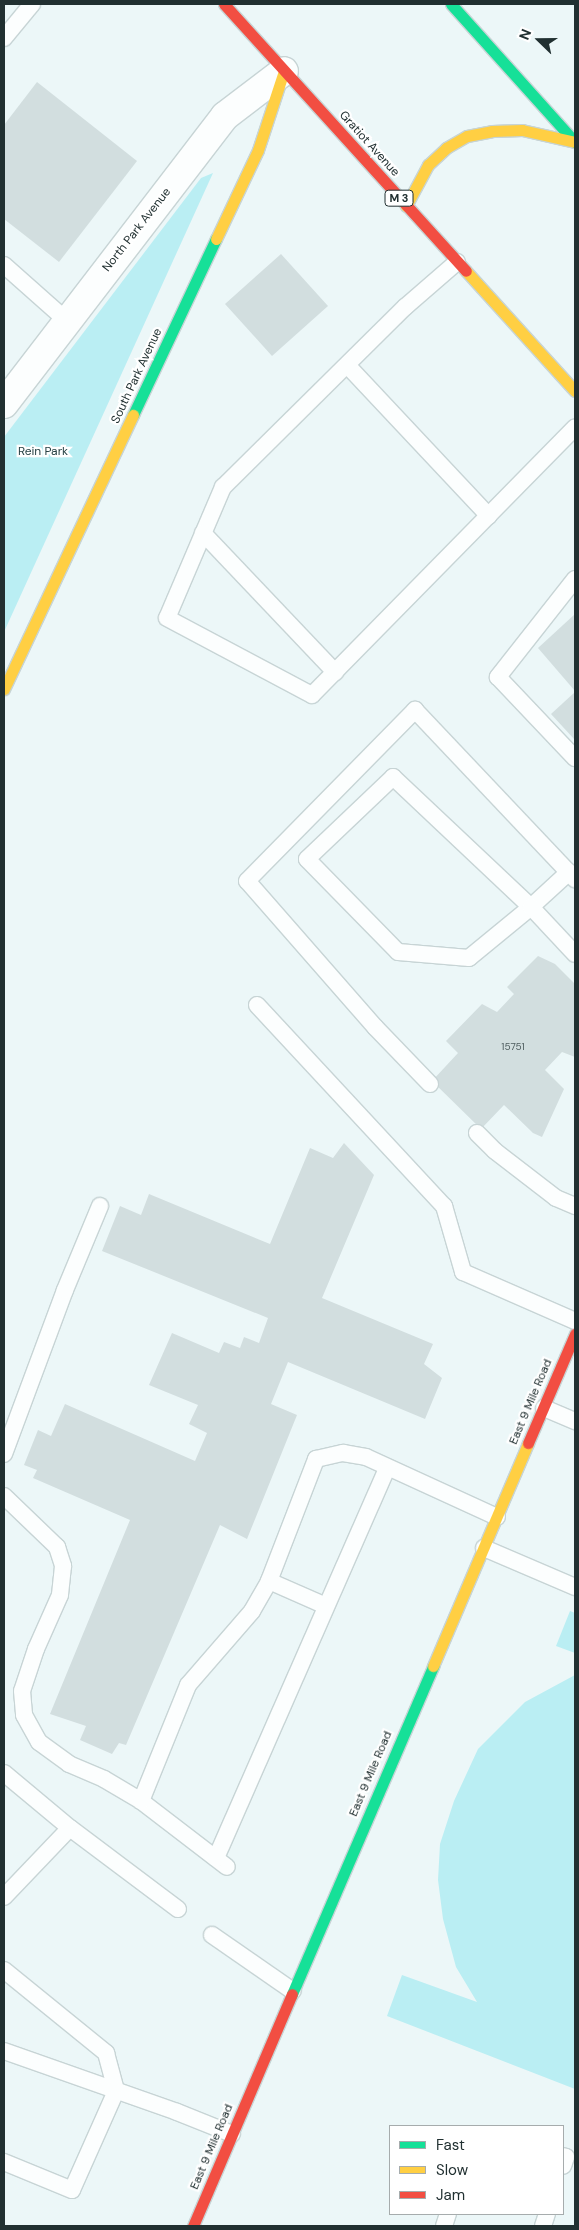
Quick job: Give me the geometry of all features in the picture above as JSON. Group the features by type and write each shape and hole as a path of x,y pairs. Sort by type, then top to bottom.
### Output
{"main road":[{"name":"Gratiot Avenue","path":"224,4 575,392"},
{"path":"451,4 575,142"},
{"name":"South Park Avenue","path":"4,690 258,150 284,70"},
{"path":"406,206 428,165 446,148 468,136 492,131 522,130 575,142"},
{"name":"East 9 Mile Road","path":"193,2226 574,1339"}],"street":[{"name":"North Park Avenue","path":"4,404 225,116 284,70"}],"lane":[{"path":"4,38 32,4"},
{"path":"458,262 405,307 223,487 167,618 312,695 575,426"},
{"path":"4,265 67,322"},
{"path":"347,365 489,516"},
{"path":"203,534 335,672"},
{"path":"575,579 498,677 575,758"},
{"path":"430,1084 375,1027 247,881 415,710 572,876 531,907 469,958 398,952 307,859 393,778 531,907 575,954"},
{"path":"257,1005 444,1206 463,1272 575,1321"},
{"path":"477,1133 495,1151 556,1198 575,1206"},
{"path":"4,1454 65,1290 100,1206"},
{"path":"544,1408 575,1421"},
{"path":"141,1801 188,1684 252,1610 269,1582 316,1459 343,1453 366,1457 497,1517"},
{"path":"4,1496 57,1547 63,1566 60,1595 36,1649 22,1691 24,1715 39,1742 69,1764 104,1779 141,1801 221,1862 326,1606 387,1468"},
{"path":"484,1548 575,1587"},
{"path":"269,1582 326,1606"},
{"path":"4,1773 70,1828 178,1909"},
{"path":"4,1897 70,1828"},
{"path":"212,1935 293,1991"},
{"path":"4,1970 106,2053 116,2091 72,2190 4,2162"},
{"path":"4,2051 232,2134"}],"green space":[{"name":"Rein Park","path":"213,173 4,632 4,437 201,178"},
{"path":"570,1611 575,1613 575,1653 556,1646"},
{"path":"575,1675 575,2089 387,2016 402,1975 477,2002 456,1967 443,1919 438,1880 440,1844 454,1801 478,1749 525,1702"}],"building":[{"path":"37,82 137,161 59,262 4,219 4,125"},
{"path":"281,254 328,306 272,356 225,304"},
{"path":"575,614 575,691 538,648"},
{"path":"575,692 575,738 574,739 551,714"},
{"path":"538,956 555,964 575,984 575,1057 562,1052 545,1070 564,1089 542,1137 533,1133 504,1105 481,1129 432,1081 458,1053 446,1041 482,1004 497,1012 514,994 507,987"},
{"path":"344,1143 374,1175 322,1298 433,1344 424,1364 442,1378 425,1419 288,1362 271,1404 297,1415 247,1539 220,1525 126,1745 119,1743 112,1754 80,1740 86,1726 50,1714 130,1520 33,1478 37,1470 24,1465 38,1430 51,1436 65,1404 195,1461 207,1433 189,1424 198,1405 149,1385 172,1333 219,1353 224,1342 240,1348 244,1337 259,1343 268,1318 102,1251 120,1206 141,1215 149,1194 270,1244 310,1148 333,1158"}],"traffic: fast":[{"path":"451,4 575,142"},
{"path":"133,415 216,239"},
{"path":"292,1994 433,1666"}],"traffic: slow":[{"path":"216,239 258,150 284,71"},
{"path":"406,206 428,165 446,148 467,136 492,131 522,130 575,142"},
{"path":"466,271 575,391"},
{"path":"4,689 133,415"},
{"path":"433,1666 528,1443"}],"traffic: jam":[{"path":"224,4 466,271"},
{"path":"528,1443 575,1334"},
{"path":"193,2226 292,1994"}]}
